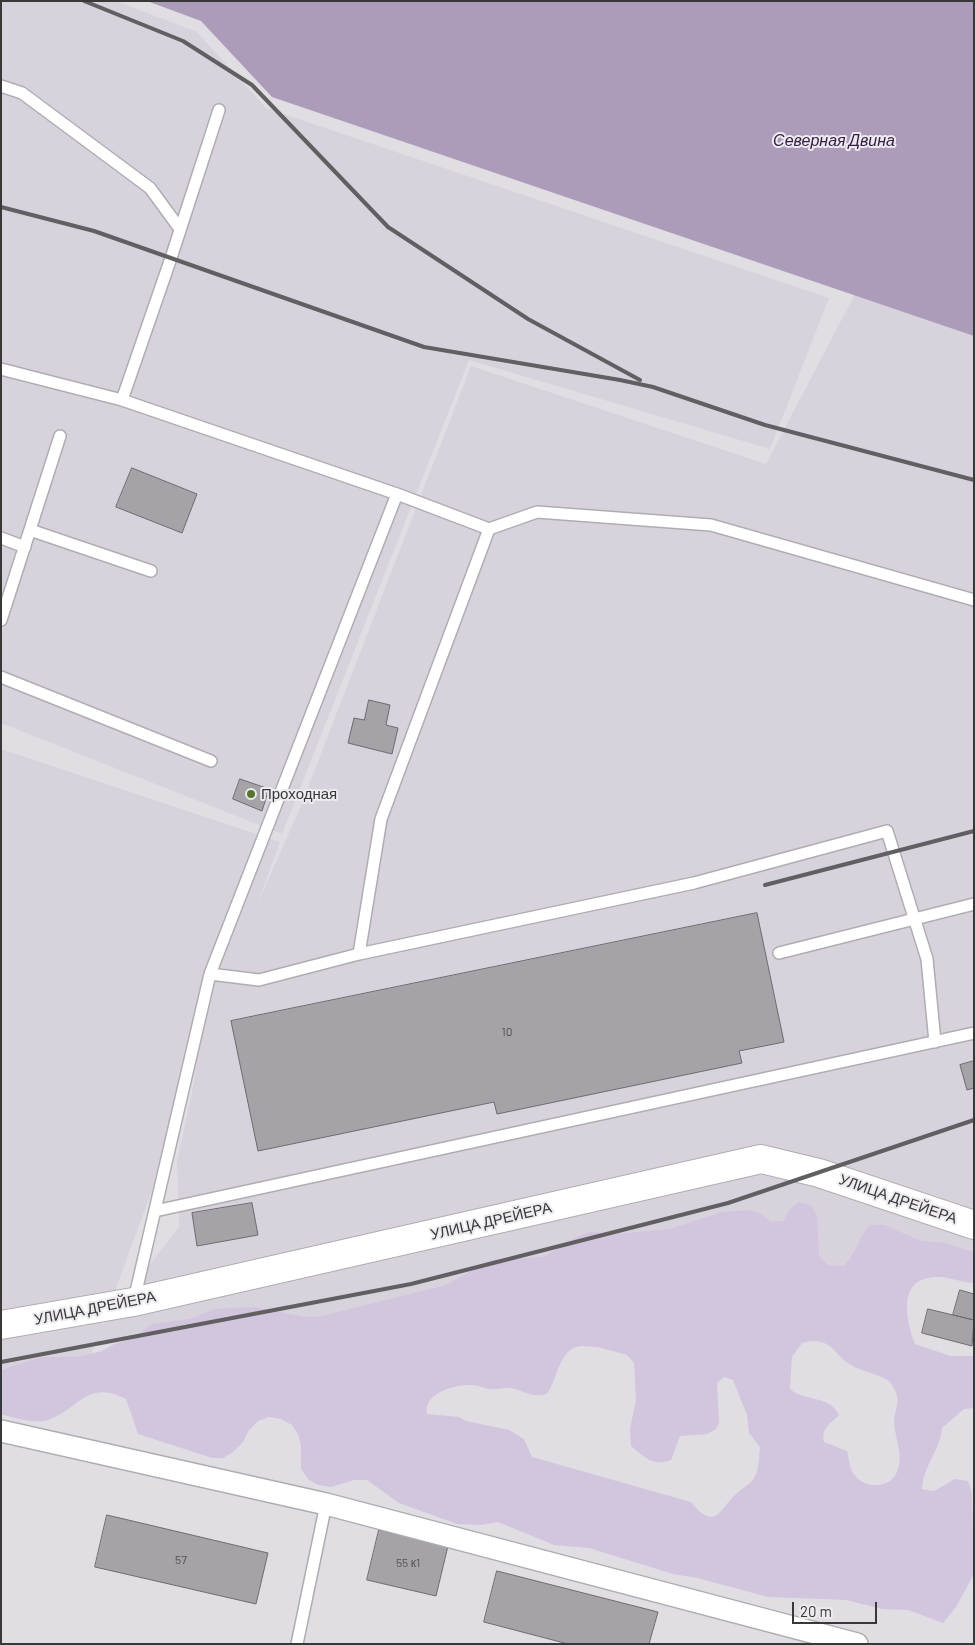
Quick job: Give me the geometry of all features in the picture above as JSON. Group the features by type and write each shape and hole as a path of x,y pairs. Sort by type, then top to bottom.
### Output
{"street":[{"name":"УЛИЦА ДРЕЙЕРА","path":"1,1325 134,1302 761,1159 819,1173 974,1225"},
{"path":"1,1431 326,1504 857,1644"}],"lane":[{"path":"1,86 22,93 150,188 180,229"},
{"path":"122,400 219,110"},
{"path":"1,369 122,400 397,494 489,529 538,512 711,525 974,600"},
{"path":"1,620 60,436"},
{"path":"134,1302 210,974 397,494"},
{"path":"359,954 381,819 489,529"},
{"path":"30,530 150,571"},
{"path":"1,538 25,547"},
{"path":"1,677 211,761"},
{"path":"210,974 259,980 359,954 694,883 887,832 927,959 934,1042"},
{"path":"780,953 974,904"},
{"path":"155,1211 974,1033"},
{"path":"297,1644 326,1504"}],"shaded area":[{"path":"1,1 116,1 197,32 266,108 829,298 770,449 469,360 282,834 1,723"},
{"path":"855,294 974,336 974,1252 95,1343 83,1378 1,1394 1,749 280,842 257,905 300,808 471,366 766,464","holes":["197,1068 177,1162 179,1227 102,1326"]},
{"path":"799,1202 811,1205 817,1217 819,1256 828,1265 844,1266 870,1225 884,1225 921,1241 945,1243 974,1252 974,1283 943,1277 926,1278 916,1283 910,1290 907,1310 915,1344 951,1356 974,1356 974,1408 964,1409 942,1428 938,1444 925,1473 922,1489 934,1491 955,1479 968,1481 972,1493 974,1574 956,1607 943,1623 908,1610 882,1609 846,1600 768,1597 697,1578 673,1574 589,1548 554,1545 498,1522 481,1525 457,1524 399,1503 367,1480 354,1480 331,1487 318,1485 308,1479 301,1469 301,1446 298,1434 292,1425 281,1419 269,1417 258,1421 249,1430 243,1442 233,1452 223,1458 212,1458 138,1434 126,1399 112,1394 101,1392 92,1394 59,1415 43,1421 24,1420 1,1414 1,1370 41,1357 78,1357 102,1351 114,1344 132,1339 152,1324 190,1319 215,1309 254,1307 305,1317 318,1317 446,1285 491,1260 544,1257 578,1236 590,1232 615,1234 670,1229 722,1212 748,1210 761,1214 771,1222 784,1221 789,1210","holes":["810,1341 825,1343 851,1365 886,1379 897,1394 894,1422 900,1459 897,1472 888,1482 876,1485 863,1482 857,1478 850,1465 847,1451 824,1442 825,1430 839,1415 835,1409 830,1404 803,1396 790,1389 792,1357 802,1343","581,1346 598,1347 627,1355 634,1363 636,1401 630,1428 631,1446 654,1462 671,1460 680,1436 707,1434 715,1430 719,1423 717,1383 724,1377 733,1380 747,1415 749,1433 760,1447 758,1468 753,1480 737,1493 717,1515 712,1517 706,1516 691,1502 532,1457 524,1439 509,1430 466,1421 459,1417 427,1414 427,1407 435,1395 457,1386 475,1385 493,1389 515,1389 533,1395 547,1394 563,1358 568,1352"]}],"water":[{"name":"Северная Двина","path":"147,1 974,1 974,336 272,97 201,21"}],"building":[{"path":"132,468 197,494 182,533 116,507"},
{"path":"369,700 390,705 386,725 398,728 392,754 348,743 354,718 364,720"},
{"name":"Проходная","path":"240,779 269,789 262,811 233,799"},
{"path":"757,913 784,1042 739,1051 742,1063 497,1114 494,1102 258,1151 231,1021"},
{"path":"974,1061 974,1088 967,1090 960,1065"},
{"path":"252,1203 258,1235 197,1246 192,1213"},
{"path":"960,1290 974,1294 974,1320 953,1315"},
{"path":"928,1309 974,1320 972,1346 922,1333"},
{"path":"107,1515 268,1553 256,1604 95,1567"},
{"path":"379,1530 448,1546 436,1596 367,1580"},
{"path":"497,1571 658,1612 649,1644 568,1644 484,1622"}],"railway":[{"path":"84,1 183,41 252,85 388,227 528,319 640,380"},
{"path":"1,207 94,231 424,347 653,387 765,425 974,480"},
{"path":"765,885 974,831"},
{"path":"1,1362 411,1284 728,1203 974,1120"}],"place":[{"name":"Проходная","path":"251,794"}]}
